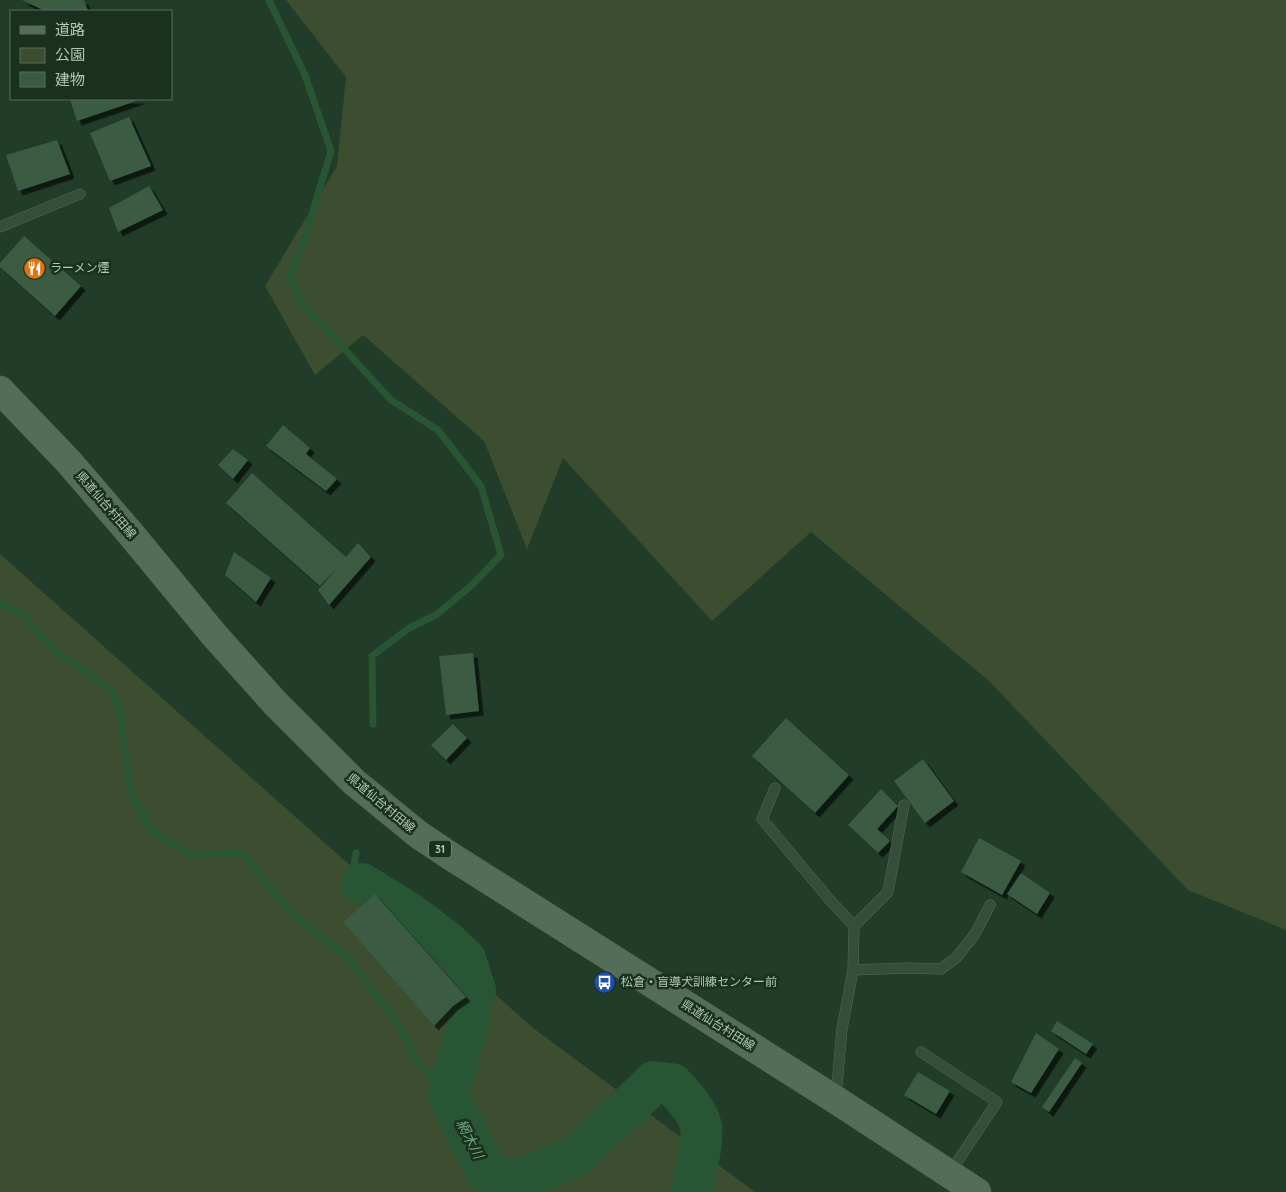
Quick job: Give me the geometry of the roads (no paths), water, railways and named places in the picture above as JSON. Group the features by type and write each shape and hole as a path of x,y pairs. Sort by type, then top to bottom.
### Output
{"main road":[{"name":"県道仙台村田線","path":"0,390 68,461 215,636 275,703 354,782 419,834 452,857 836,1100 976,1192"}],"lane":[{"path":"0,227 80,194"},
{"path":"776,788 762,819 828,900 854,926"},
{"path":"836,1100 842,1029 852,970 854,926 888,892 904,805"},
{"path":"852,970 941,969 956,958 976,934 990,905"},
{"path":"921,1052 997,1102 949,1174"}],"waterway":[{"path":"269,0 305,75 331,151 303,243 289,278 304,305 391,400 438,430 481,486 501,555 472,585 436,615 409,628 372,656 373,724"},
{"path":"0,602 23,615 54,650 112,690 119,710 131,793 152,831 190,855 242,853 291,913 347,957 399,1026 419,1064 448,1096"},
{"path":"356,853 353,870 362,884"},
{"name":"網木川","path":"362,884 409,913 447,942 465,959 475,990 448,1096 486,1171 513,1183 569,1160 580,1152 595,1135 617,1118 654,1082 672,1084 689,1104 699,1120 702,1132 692,1192"}],"place":[{"name":"ラーメン煙","path":"34,268"},
{"name":"松倉・盲導犬訓練センター前","path":"605,982"}]}
